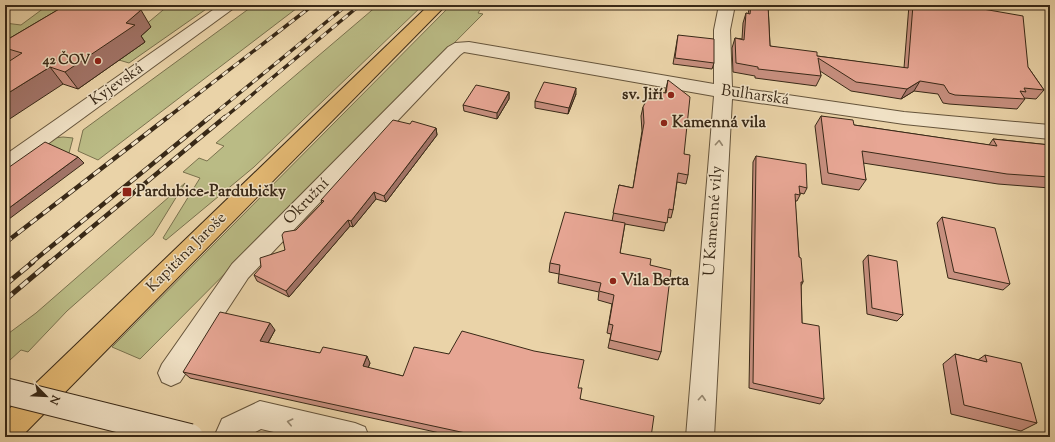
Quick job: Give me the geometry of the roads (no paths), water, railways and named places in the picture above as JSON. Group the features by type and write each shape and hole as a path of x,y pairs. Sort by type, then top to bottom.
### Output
{"main road":[{"name":"Kapitána Jaroše","path":"5,433 438,5"}],"street":[{"name":"Kyjevská","path":"5,165 230,5"},
{"name":"U Kamenné vily","path":"700,437 723,92 722,30 727,5"},
{"name":"Bulharská","path":"461,47 469,47 723,92 939,122 1050,132"},
{"name":"Okružní","path":"171,373 240,271 454,50 461,47"},
{"path":"5,391 190,437"},
{"path":"228,437 232,429 260,415 355,437"}],"railway":[{"path":"167,118 313,5"},
{"path":"209,118 347,5"},
{"path":"224,118 360,5"},
{"path":"5,243 168,117"},
{"path":"31,263 210,117"},
{"path":"49,263 225,117"},
{"path":"5,285 33,262"},
{"path":"5,300 50,262"}],"place":[{"name":"42 ČOV","path":"98,61"},
{"name":"sv. Jiří","path":"671,95"},
{"name":"Kamenná vila","path":"664,123"},
{"name":"Pardubice-Pardubičky","path":"127,192"},
{"name":"Vila Berta","path":"613,281"}]}
